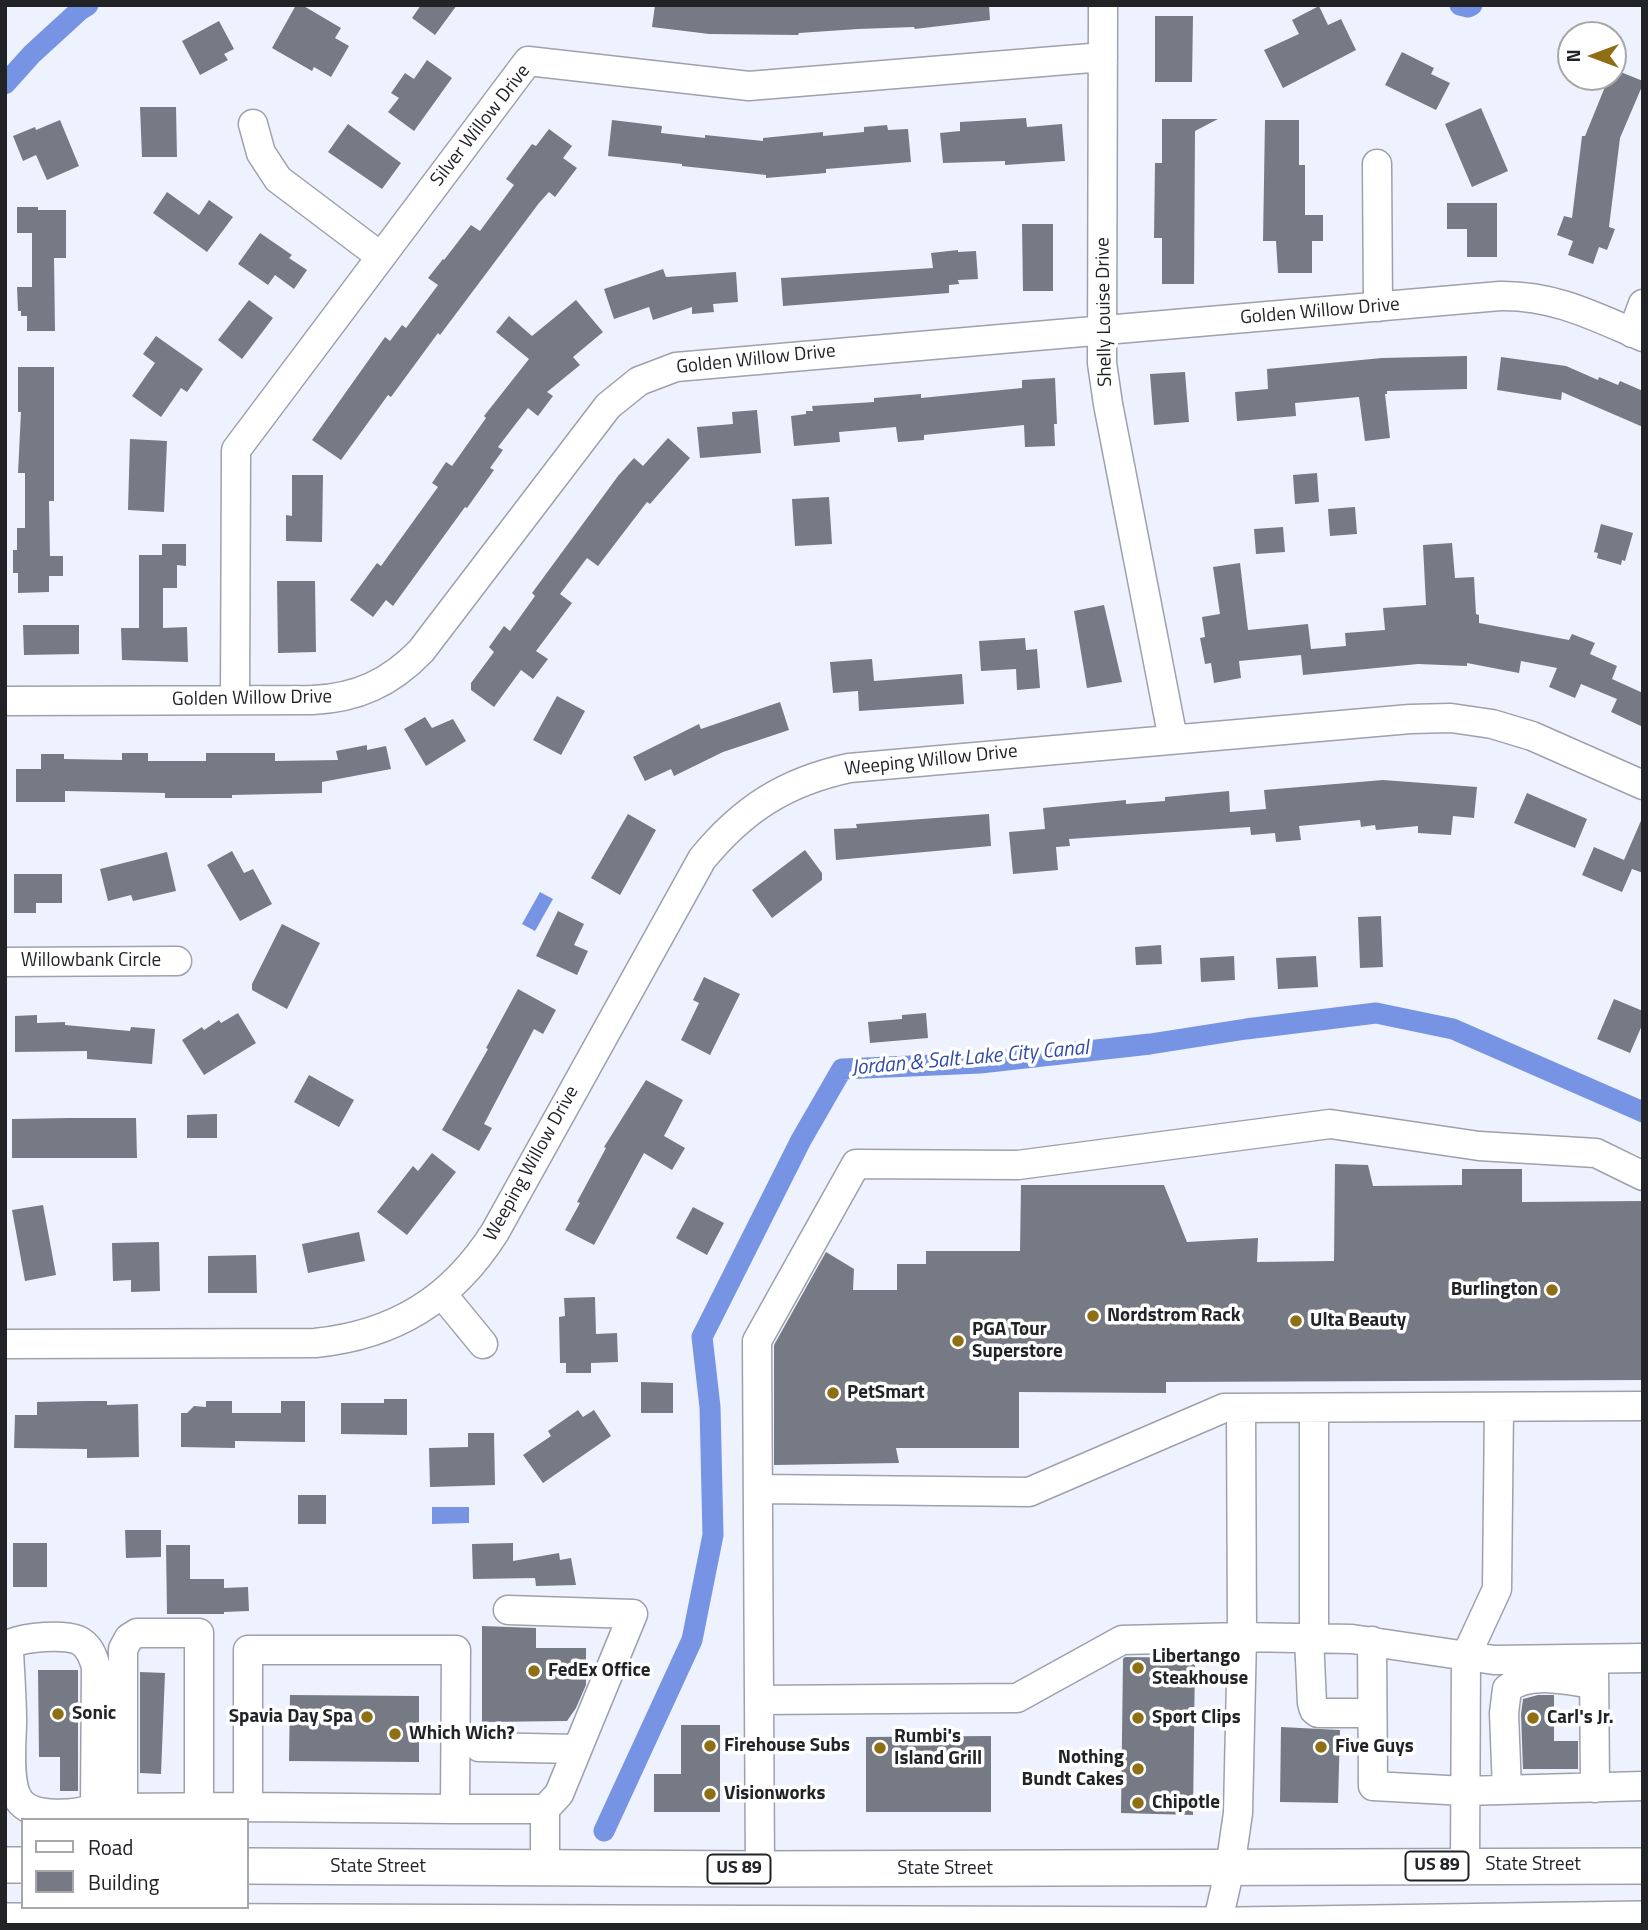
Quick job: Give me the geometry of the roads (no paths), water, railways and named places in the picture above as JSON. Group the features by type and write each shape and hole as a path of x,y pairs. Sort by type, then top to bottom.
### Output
{"main road":[{"name":"State Street","path":"248,1866 760,1869 1643,1866"},
{"path":"1238,1925 1643,1919"},
{"path":"5,1921 1218,1925"}],"street":[{"name":"Shelly Louise Drive","path":"1103,5 1102,363 1173,739"},
{"name":"Silver Willow Drive","path":"235,700 236,450 528,61 749,86 1103,57"},
{"path":"253,124 261,153 278,179 380,256"},
{"path":"1377,164 1378,307"},
{"name":"Golden Willow Drive","path":"5,701 334,699 373,688 406,666 421,651 594,421 623,393 657,373 696,363 1500,296 1538,298 1574,307 1638,335"},
{"path":"1638,335 1643,304"},
{"name":"Weeping Willow Drive","path":"5,1344 291,1343 338,1340 383,1328 424,1308 471,1266 495,1232 702,859 736,822 755,806 800,782 849,768 1410,719 1451,718 1492,724 1532,736 1643,785"},
{"name":"Willowbank Circle","path":"5,962 177,961"},
{"path":"760,1869 760,1489 757,1341 856,1164 1018,1165 1330,1124 1479,1146 1596,1153 1643,1176"},
{"path":"442,1294 483,1344"},
{"path":"760,1489 1029,1492 1224,1408 1643,1406"},
{"path":"1465,1865 1466,1656 1497,1589 1499,1407"},
{"path":"1218,1925 1238,1813 1242,1637 1241,1408"},
{"path":"1314,1408 1312,1703 1318,1713 1373,1713"},
{"path":"508,1610 633,1614 559,1794 545,1809 545,1868"},
{"path":"112,1811 123,1649 129,1638 138,1633 199,1633 199,1808"},
{"path":"759,1700 1017,1698 1122,1640 1242,1637 1372,1641 1594,1672"},
{"path":"112,1811 93,1654 77,1640 66,1638 20,1640 12,1643 7,1651 12,1775 20,1803 37,1812 81,1814 248,1807 545,1809"},
{"path":"1372,1641 1373,1786 1465,1791 1643,1786"},
{"path":"248,1807 248,1650 456,1650 455,1809"},
{"path":"1507,1790 1504,1713 1507,1689 1525,1680 1553,1679 1594,1672 1643,1658"},
{"path":"1594,1672 1595,1788"},
{"path":"479,1747 577,1749"},
{"path":"1230,1868 1244,1925"}],"water":[{"path":"540,892 553,899 535,931 522,924"},
{"path":"432,1507 469,1507 469,1523 432,1524"}],"waterway":[{"path":"5,84 32,54 88,5"},
{"path":"1460,5 1472,5"},
{"name":"Jordan & Salt Lake City Canal","path":"604,1831 692,1640 713,1535 710,1407 702,1337 801,1140 842,1069 980,1063 1150,1044 1376,1013 1453,1029 1643,1112"}],"place":[{"name":"Burlington","path":"1552,1290"},
{"name":"Nordstrom Rack","path":"1093,1316"},
{"name":"Ulta Beauty","path":"1296,1321"},
{"name":"PGA Tour Superstore","path":"958,1341"},
{"name":"PetSmart","path":"833,1393"},
{"name":"Libertango Steakhouse","path":"1138,1668"},
{"name":"FedEx Office","path":"534,1671"},
{"name":"Sonic","path":"58,1714"},
{"name":"Spavia Day Spa","path":"367,1717"},
{"name":"Sport Clips","path":"1138,1718"},
{"name":"Carl's Jr.","path":"1533,1718"},
{"name":"Which Wich?","path":"395,1734"},
{"name":"Firehouse Subs","path":"710,1746"},
{"name":"Five Guys","path":"1321,1747"},
{"name":"Rumbi's Island Grill","path":"880,1748"},
{"name":"Nothing Bundt Cakes","path":"1138,1769"},
{"name":"Visionworks","path":"710,1794"},
{"name":"Chipotle","path":"1138,1803"}]}
